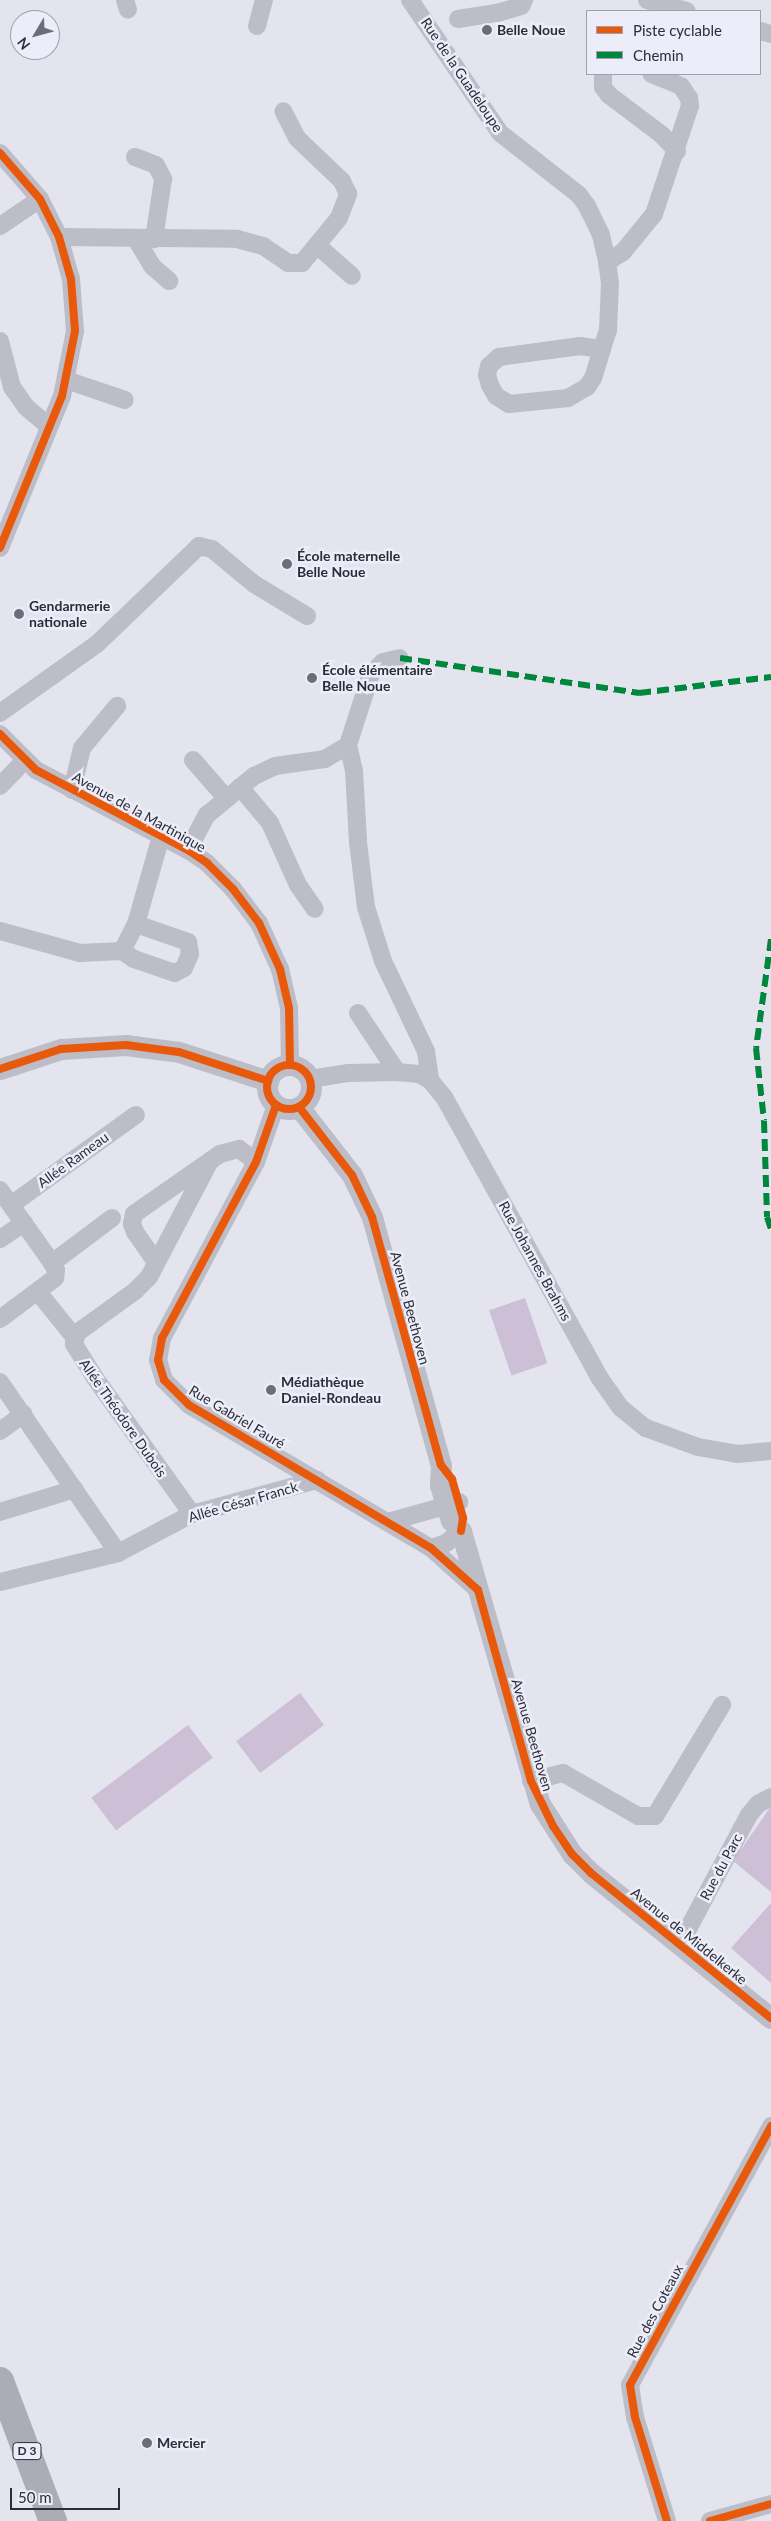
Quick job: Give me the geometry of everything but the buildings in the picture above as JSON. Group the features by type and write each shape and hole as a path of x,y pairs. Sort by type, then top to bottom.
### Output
{"main road":[{"name":"D 3","path":"0,2381 53,2521"}],"street":[{"path":"257,26 264,0"},
{"name":"Rue de la Guadeloupe","path":"410,0 500,133 578,195 587,206 601,235 607,262 610,313 602,349 588,388 568,398 509,404 496,396 486,375 489,366 499,357 580,346 602,349"},
{"path":"458,19 497,14 521,6 524,0"},
{"path":"646,0 683,10"},
{"path":"603,75 603,87 609,95 662,135 677,151"},
{"path":"607,262 624,252 654,214 677,151 690,106 689,98 680,86 653,75"},
{"path":"59,237 86,235 136,239 237,239 263,246 288,263 295,264 308,259 346,207 348,194 342,182 296,138 283,111"},
{"path":"0,153 40,199 59,237 67,260 74,304 72,354 66,380 0,548"},
{"path":"136,157 156,165 163,180 154,239"},
{"path":"0,226 40,199"},
{"path":"136,239 152,266 168,281"},
{"path":"318,246 352,276"},
{"path":"0,341 12,387 26,407 49,426"},
{"path":"66,380 125,400"},
{"path":"0,713 98,643 199,546 212,549 254,584 307,616"},
{"path":"400,658 382,662 371,674 348,745 354,770 358,842 366,907 383,961 426,1051 430,1080"},
{"path":"72,790 82,748 117,706"},
{"name":"Avenue de la Martinique","path":"0,734 24,761 72,790 188,850 233,888 259,923 272,948 289,1008 290,1065"},
{"path":"188,850 200,824 226,798 265,770 325,759 348,745"},
{"path":"193,760 226,798"},
{"path":"0,786 24,761"},
{"path":"240,787 270,823 298,885 315,909"},
{"path":"122,951 136,924 162,836"},
{"path":"0,931 80,953 122,951 134,958 175,973 184,968 190,954 188,942 136,924"},
{"path":"358,1013 398,1072"},
{"path":"0,1068 61,1049 126,1045 188,1054 268,1082"},
{"path":"290,1065 299,1067 310,1079 310,1095 299,1107 291,1109 276,1105 270,1098 268,1082 276,1069 290,1065"},
{"path":"310,1079 349,1073 398,1072 419,1074 430,1080"},
{"name":"Rue Johannes Brahms","path":"430,1080 444,1097 599,1377 621,1408 646,1428 698,1448 737,1454 771,1451"},
{"name":"Rue Gabriel Fauré","path":"276,1105 256,1162 173,1311 162,1338 160,1369 169,1388 189,1405 431,1548 478,1590"},
{"name":"Avenue Beethoven","path":"299,1107 352,1175 369,1207 441,1465 440,1485 452,1503 451,1520 461,1531 531,1781 553,1826 572,1854 591,1873"},
{"name":"Allée Rameau","path":"11,1205 136,1115"},
{"path":"156,1262 135,1232 132,1224 134,1214 210,1161 239,1149 256,1162"},
{"path":"75,1338 145,1282 210,1161"},
{"path":"0,1190 56,1270 55,1278 0,1319"},
{"path":"52,1263 112,1218"},
{"path":"0,1239 24,1223"},
{"name":"Allée Théodore Dubois","path":"38,1292 75,1338 77,1351 192,1514"},
{"path":"0,1382 118,1553"},
{"path":"0,1431 22,1414"},
{"name":"Allée César Franck","path":"0,1582 118,1553 192,1514 317,1480"},
{"path":"0,1512 75,1489"},
{"path":"388,1522 452,1503"},
{"path":"431,1548 446,1543 461,1531"},
{"path":"531,1781 563,1774 638,1816 655,1816 722,1705"},
{"name":"Rue du Parc","path":"680,1944 749,1815 758,1804 771,1797"},
{"name":"Avenue de Middelkerke","path":"591,1873 771,2018"},
{"name":"Rue des Coteaux","path":"667,2521 635,2417 630,2386 771,2126"},
{"path":"710,2521 771,2504"}],"shaded area":[{"path":"525,1298 547,1363 512,1376 489,1310"},
{"path":"300,1693 324,1725 260,1773 236,1741"},
{"path":"188,1725 213,1758 116,1831 91,1798"},
{"path":"771,1806 771,1892 733,1861"},
{"path":"771,1903 771,1983 731,1948"}],"marked path":[{"path":"400,658 639,693 771,677"},
{"path":"771,939 756,1048 764,1121 767,1217 771,1229"}],"cycle path":[{"path":"0,153 40,199 59,237 71,279 75,331 62,396 0,548"},
{"path":"0,734 36,770 188,850 207,863 233,889 259,923 280,969 289,1008 290,1065"},
{"path":"0,1069 61,1049 126,1045 179,1052 268,1081"},
{"path":"285,1065 293,1065 305,1071 311,1087 305,1103 293,1109 285,1109 273,1103 267,1091 267,1083 273,1071 285,1065"},
{"path":"276,1105 256,1162 162,1338 158,1360 164,1380 189,1405 431,1548 478,1590 531,1781 553,1826 572,1854 591,1873 771,2018"},
{"path":"299,1107 352,1175 372,1217 441,1465 452,1479 463,1518 461,1531"},
{"path":"667,2521 635,2417 630,2385 771,2126"},
{"path":"710,2521 771,2504"}],"place":[{"name":"Belle Noue","path":"487,30"},
{"name":"École maternelle Belle Noue","path":"287,564"},
{"name":"Gendarmerie nationale","path":"19,614"},
{"name":"École élémentaire Belle Noue","path":"312,678"},
{"name":"Médiathèque Daniel-Rondeau","path":"271,1390"},
{"name":"Mercier","path":"147,2443"}]}
